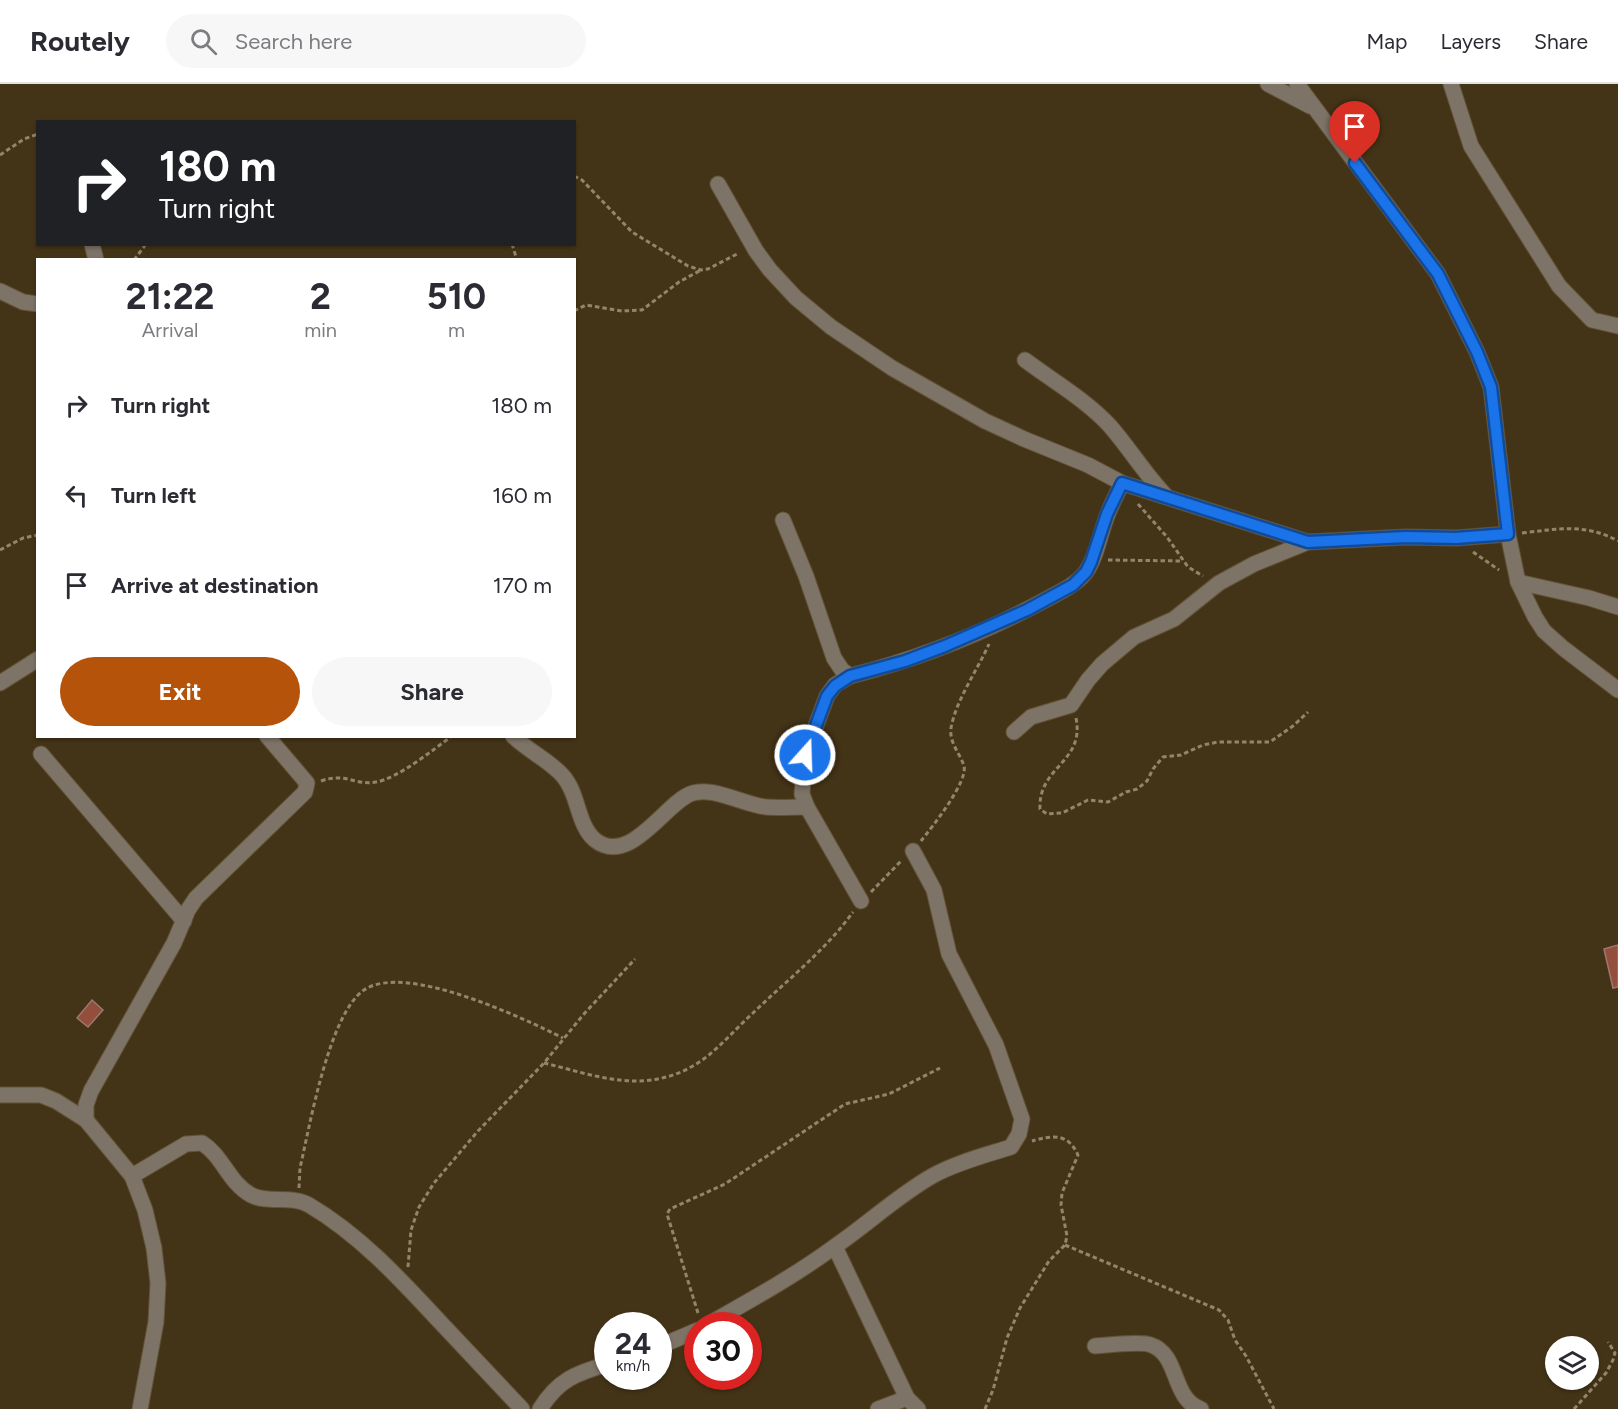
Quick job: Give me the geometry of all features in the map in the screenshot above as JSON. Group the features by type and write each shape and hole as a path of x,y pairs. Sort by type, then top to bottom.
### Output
{"street":[{"path":"1268,84 1313,108"},
{"path":"1297,84 1438,274 1477,352 1491,387 1508,534 1518,582 1544,631 1618,690"},
{"path":"1451,84 1471,146 1559,286 1592,320 1618,326"},
{"path":"718,184 756,251 796,298 831,327 892,368 985,421 1024,440 1088,465 1122,483 1308,542"},
{"path":"0,291 23,302 36,304"},
{"path":"1024,360 1096,413 1110,427 1149,479 1168,498"},
{"path":"861,901 807,807 802,794 805,755 827,696 835,686 850,676 905,661 945,646 1027,610 1073,585 1086,572 1091,562 1107,514 1122,483"},
{"path":"783,520 806,576 834,658 842,670 850,676"},
{"path":"1014,732 1031,717 1071,705 1088,680 1116,650 1134,637 1174,619 1219,583 1254,564 1308,542 1406,537 1456,538 1508,534"},
{"path":"1518,582 1618,607"},
{"path":"0,682 36,660"},
{"path":"86,1120 86,1105 91,1090 174,944 196,898 305,792 307,783 269,738"},
{"path":"516,738 563,776 572,789 587,831 597,842 612,847 627,843 648,830 665,812 691,793 709,792 764,807 807,807"},
{"path":"41,754 184,921"},
{"path":"724,1312 783,1282 906,1192 935,1174 1011,1147 1019,1134 1022,1119 996,1045 950,954 934,890 913,851"},
{"path":"0,1095 41,1095 56,1101 86,1120 132,1176 145,1210 154,1248 158,1283 156,1322 140,1409"},
{"path":"132,1176 186,1144 202,1143 216,1154 225,1172 236,1184 252,1196 284,1198 305,1203 342,1226 407,1286 522,1409"},
{"path":"835,1246 912,1403 878,1409"},
{"path":"1095,1346 1148,1344 1159,1349 1168,1360 1182,1394 1192,1406 1201,1409"},
{"path":"540,1409 557,1386 570,1377 594,1369"}],"path":[{"path":"0,155 24,139 36,135"},
{"path":"576,177 582,180 632,232 688,266 701,270"},
{"path":"576,310 586,305 622,311 642,310 679,282 701,270 708,269 738,254 756,251"},
{"path":"1122,483 1167,537 1183,561 1196,573 1219,583"},
{"path":"1508,534 1570,528 1602,532 1618,541"},
{"path":"0,550 23,538 36,535"},
{"path":"1456,538 1482,559 1518,582"},
{"path":"1091,562 1132,558 1183,561"},
{"path":"544,1063 626,1080 668,1077 692,1066 720,1044 835,937 861,901 913,851 964,777 963,764 951,740 951,727 999,622"},
{"path":"1071,705 1078,730 1078,739 1072,751 1047,779 1042,789 1040,809 1047,814 1062,813 1088,800 1108,801 1137,789 1148,781 1153,769 1163,757 1181,755 1203,745 1218,742 1270,742 1308,712"},
{"path":"307,783 339,777 364,783 377,783 419,760 449,738"},
{"path":"407,1286 411,1230 419,1207 434,1184 478,1131 544,1063 563,1038 635,959"},
{"path":"305,1203 299,1188 300,1168 321,1083 335,1034 348,1007 364,990 383,982 403,981 488,1005 563,1038"},
{"path":"696,1312 667,1214 670,1209 724,1184 844,1104 890,1094 940,1068"},
{"path":"985,1409 993,1390 1007,1338 1020,1308 1049,1261 1065,1245 1062,1193 1078,1155 1074,1146 1065,1139 1050,1136 1011,1147"},
{"path":"1065,1245 1219,1310 1228,1320 1235,1340 1274,1409"},
{"path":"1574,1409 1610,1367 1614,1353 1608,1342"}],"building":[{"path":"1618,945 1618,987 1613,988 1604,949"},
{"path":"92,1000 103,1010 88,1027 77,1018"}],"route":[{"path":"805,755 827,696 835,686 850,676 905,661 945,646 1027,610 1073,585 1086,572 1091,562 1107,514 1122,483 1308,542 1406,537 1456,538 1508,534 1491,387 1477,352 1438,274 1355,163"}]}
